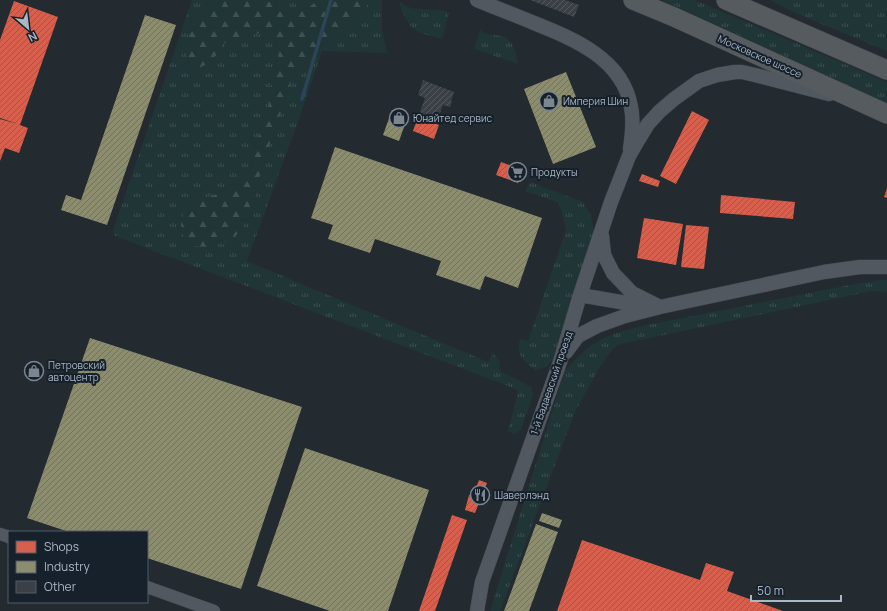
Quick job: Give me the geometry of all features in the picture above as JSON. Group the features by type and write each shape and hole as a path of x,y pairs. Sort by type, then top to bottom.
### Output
{"highway":[{"name":"Московское шоссе","path":"633,0 674,17 887,114"},
{"path":"726,0 887,70"}],"street":[{"path":"477,0 566,36 585,46 610,66 620,78 627,91 631,107 632,131 629,156"},
{"path":"629,156 648,124 660,111 700,81 717,75 742,72 864,103"},
{"name":"1-й Бадаевский проезд","path":"477,611 482,582 561,359 580,295 611,202 629,156"},
{"path":"601,232 604,255 613,273 632,293 660,307"},
{"path":"561,359 578,336 597,326 625,316 660,307 824,272 860,267 887,267"},
{"path":"580,295 660,307"},
{"path":"148,587 214,611"}],"green space":[{"path":"192,0 208,0 204,13 190,30 187,56 190,65 197,69 220,52 223,44 238,37 254,33 264,33 272,37 279,52 278,60 273,67 270,76 271,86 268,107 255,146 250,173 219,193 204,199 239,233 248,219 253,205 259,178 291,82 309,55 322,47 326,39 337,36 346,30 370,0 382,0 382,29 387,53 322,51 299,119 247,261 488,362 492,352 499,361 500,371 531,387 533,395 521,430 514,434 508,431 518,391 513,388 115,236 113,230"},
{"path":"208,0 268,0 279,11 287,13 308,8 318,0 370,0 354,23 338,36 326,39 322,47 309,55 291,82 259,178 253,205 248,219 239,233 225,242 209,247 193,246 185,241 181,225 183,214 186,207 219,193 250,173 255,146 268,107 271,86 270,76 273,67 278,60 279,52 272,37 264,33 254,33 238,37 223,44 220,52 205,65 197,69 190,65 187,56 190,30 204,13"},
{"path":"268,0 318,0 308,8 287,13 279,11"},
{"path":"399,0 411,8 449,12 442,39 421,33 412,28 402,12"},
{"path":"662,0 695,0 887,82 887,103"},
{"path":"770,0 887,0 887,51 800,15"},
{"path":"480,30 509,40 514,47 518,64 474,49"},
{"path":"530,182 583,202 590,214 594,230 554,359 546,367 535,370 520,354 520,339 528,341 566,230 559,203 525,191"},
{"path":"887,280 887,292 871,291 617,345 607,356 575,412 500,611 491,611 565,370 587,349 606,337 642,326"}],"building: Shops":[{"path":"14,1 58,17 20,125 28,128 19,153 5,148 0,161 0,119 18,124 0,118 0,40"},
{"path":"692,111 709,120 676,184 660,176"},
{"path":"418,117 439,125 434,139 413,131"},
{"path":"501,162 523,170 518,183 496,175"},
{"path":"642,174 660,181 658,187 639,181"},
{"path":"887,188 887,198 884,197"},
{"path":"721,195 795,202 793,219 720,213"},
{"path":"644,218 683,224 676,265 637,258"},
{"path":"686,225 709,227 704,269 681,267"},
{"path":"479,480 487,483 475,513 465,510 469,495 473,496"},
{"path":"452,515 467,520 435,611 419,611"},
{"path":"582,540 700,580 706,563 734,572 727,591 783,611 557,611"}],"building: Industry":[{"path":"145,15 176,25 107,225 61,210 66,195 81,200"},
{"path":"566,72 596,147 553,164 524,89"},
{"path":"392,110 408,116 399,141 383,135"},
{"path":"335,147 542,218 518,288 485,276 480,290 436,275 441,261 375,239 370,253 328,239 333,225 311,218"},
{"path":"90,338 302,407 241,589 148,558 148,531 66,531 27,518"},
{"path":"305,448 429,490 388,611 330,611 257,586"},
{"path":"542,513 562,520 559,528 539,521"},
{"path":"536,524 558,532 529,611 504,611"}],"building: Other":[{"path":"530,0 565,0 579,5 574,17"},
{"path":"423,80 454,92 450,107 443,105 436,124 418,117 425,98 418,95"}],"waterway":[{"path":"302,99 331,0"}],"place":[{"name":"Империя Шин","path":"549,101"},
{"name":"Юнайтед сервис","path":"399,118"},
{"name":"Продукты","path":"517,172"},
{"name":"Петровский автоцентр","path":"34,371"},
{"name":"Шаверлэнд","path":"480,495"}]}
